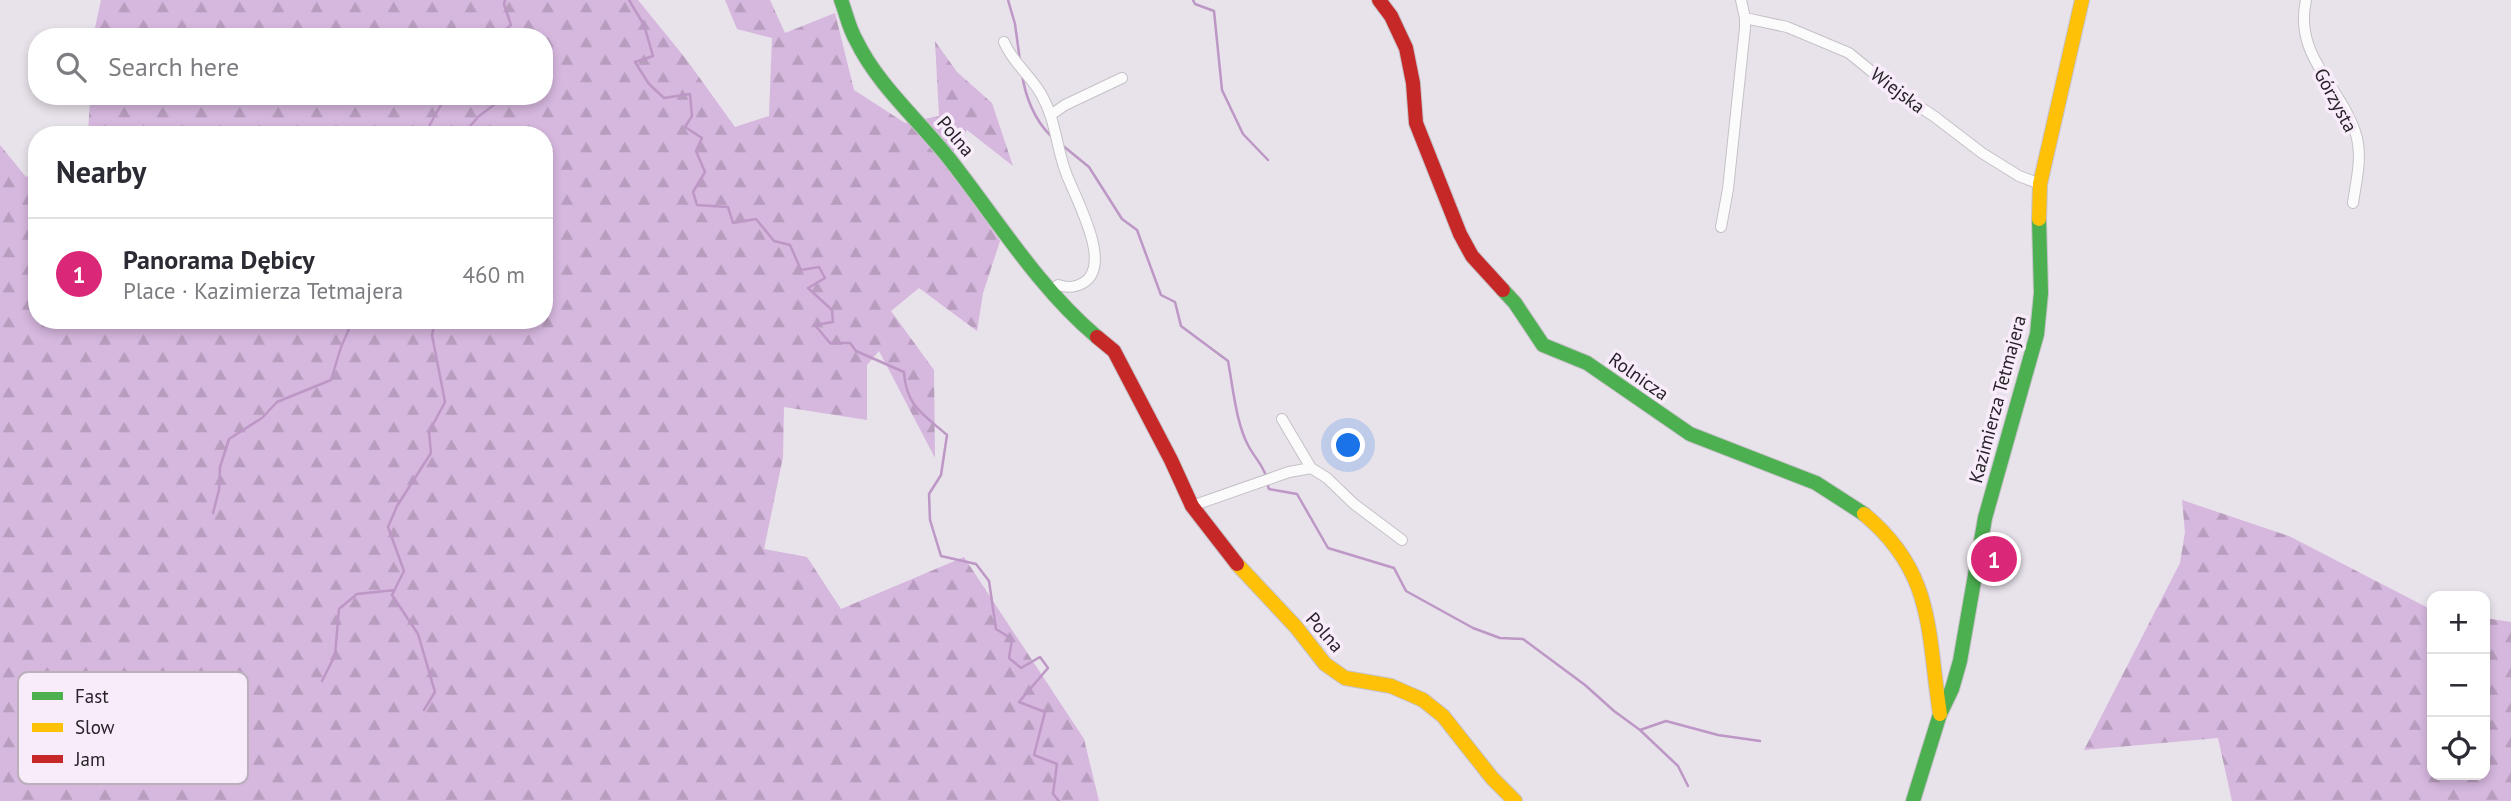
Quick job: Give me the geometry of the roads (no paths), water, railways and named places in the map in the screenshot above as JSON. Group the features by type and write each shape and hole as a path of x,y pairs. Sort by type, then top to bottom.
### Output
{"street":[{"name":"Polna","path":"841,0 855,39 865,57 950,159 1051,292 1076,320 1114,351 1192,506 1247,577 1296,627 1325,664 1345,678 1391,686 1428,704 1450,723 1492,778 1515,801"},
{"name":"Rolnicza","path":"1379,0 1391,16 1406,48 1413,83 1416,122 1460,234 1472,256 1515,303 1544,345 1587,363 1690,434 1816,484 1881,528 1905,561 1922,595 1933,645 1940,714"},
{"path":"1721,227 1728,189 1745,18 1741,0"},
{"name":"Kazimierza Tetmajera","path":"1913,801 1960,661 1985,518 2037,334 2041,293 2040,184 2082,0"},
{"name":"Górzysta","path":"2306,0 2303,27 2306,43 2349,117 2356,136 2359,158 2353,203"},
{"name":"Wiejska","path":"1745,18 1787,27 1849,53 1893,89 1982,153 2019,176 2040,184"},
{"path":"1004,42 1040,91 1052,114 1058,151 1084,215 1096,258 1090,278 1082,284 1068,288 1058,285 1051,292"},
{"path":"1052,114 1122,78"},
{"path":"1282,419 1311,468 1402,540"},
{"path":"1192,506 1289,472 1311,468"}],"waterway":[{"path":"505,0 511,25 507,28"},
{"path":"629,0 644,25 653,56 635,62 649,84 664,98 690,94 692,116 685,127 702,138 696,151 705,172 693,192 697,205 728,207 733,223 756,219 774,241 790,245 801,270 819,267 825,278 808,288 832,310 833,322 815,325 830,343 850,343 856,351 904,372 905,384 912,401 923,415 947,435 941,475 929,494 930,520 941,556 976,564 989,581 996,629 1012,639 1009,658 1021,668 1040,657 1048,668 1019,702 1045,712 1034,755 1057,764 1053,794 1059,801"},
{"path":"1008,0 1015,24 1020,61"},
{"path":"1193,0 1195,4 1214,11 1222,90 1243,134 1268,160"},
{"path":"1022,74 1032,108 1051,136"},
{"path":"429,126 441,105"},
{"path":"470,126 494,105"},
{"path":"1062,145 1089,167 1122,219 1137,230 1161,295 1175,302 1181,326 1228,361 1241,428 1266,476"},
{"path":"213,513 219,490 220,467 229,439 262,418 277,402 331,380 349,329"},
{"path":"424,710 435,692 418,634 392,595 404,571 388,527 397,506 431,453 429,432 445,402 432,335 433,329"},
{"path":"1267,483 1269,489 1297,494 1328,548 1394,568 1406,591 1473,628 1500,638 1523,639 1640,730 1666,721 1718,735 1760,741"},
{"path":"322,681 335,655 339,609 357,594 395,590"},
{"path":"1641,731 1678,766 1688,786"}],"place":[{"name":"Panorama Dębicy","path":"1994,559"}]}
